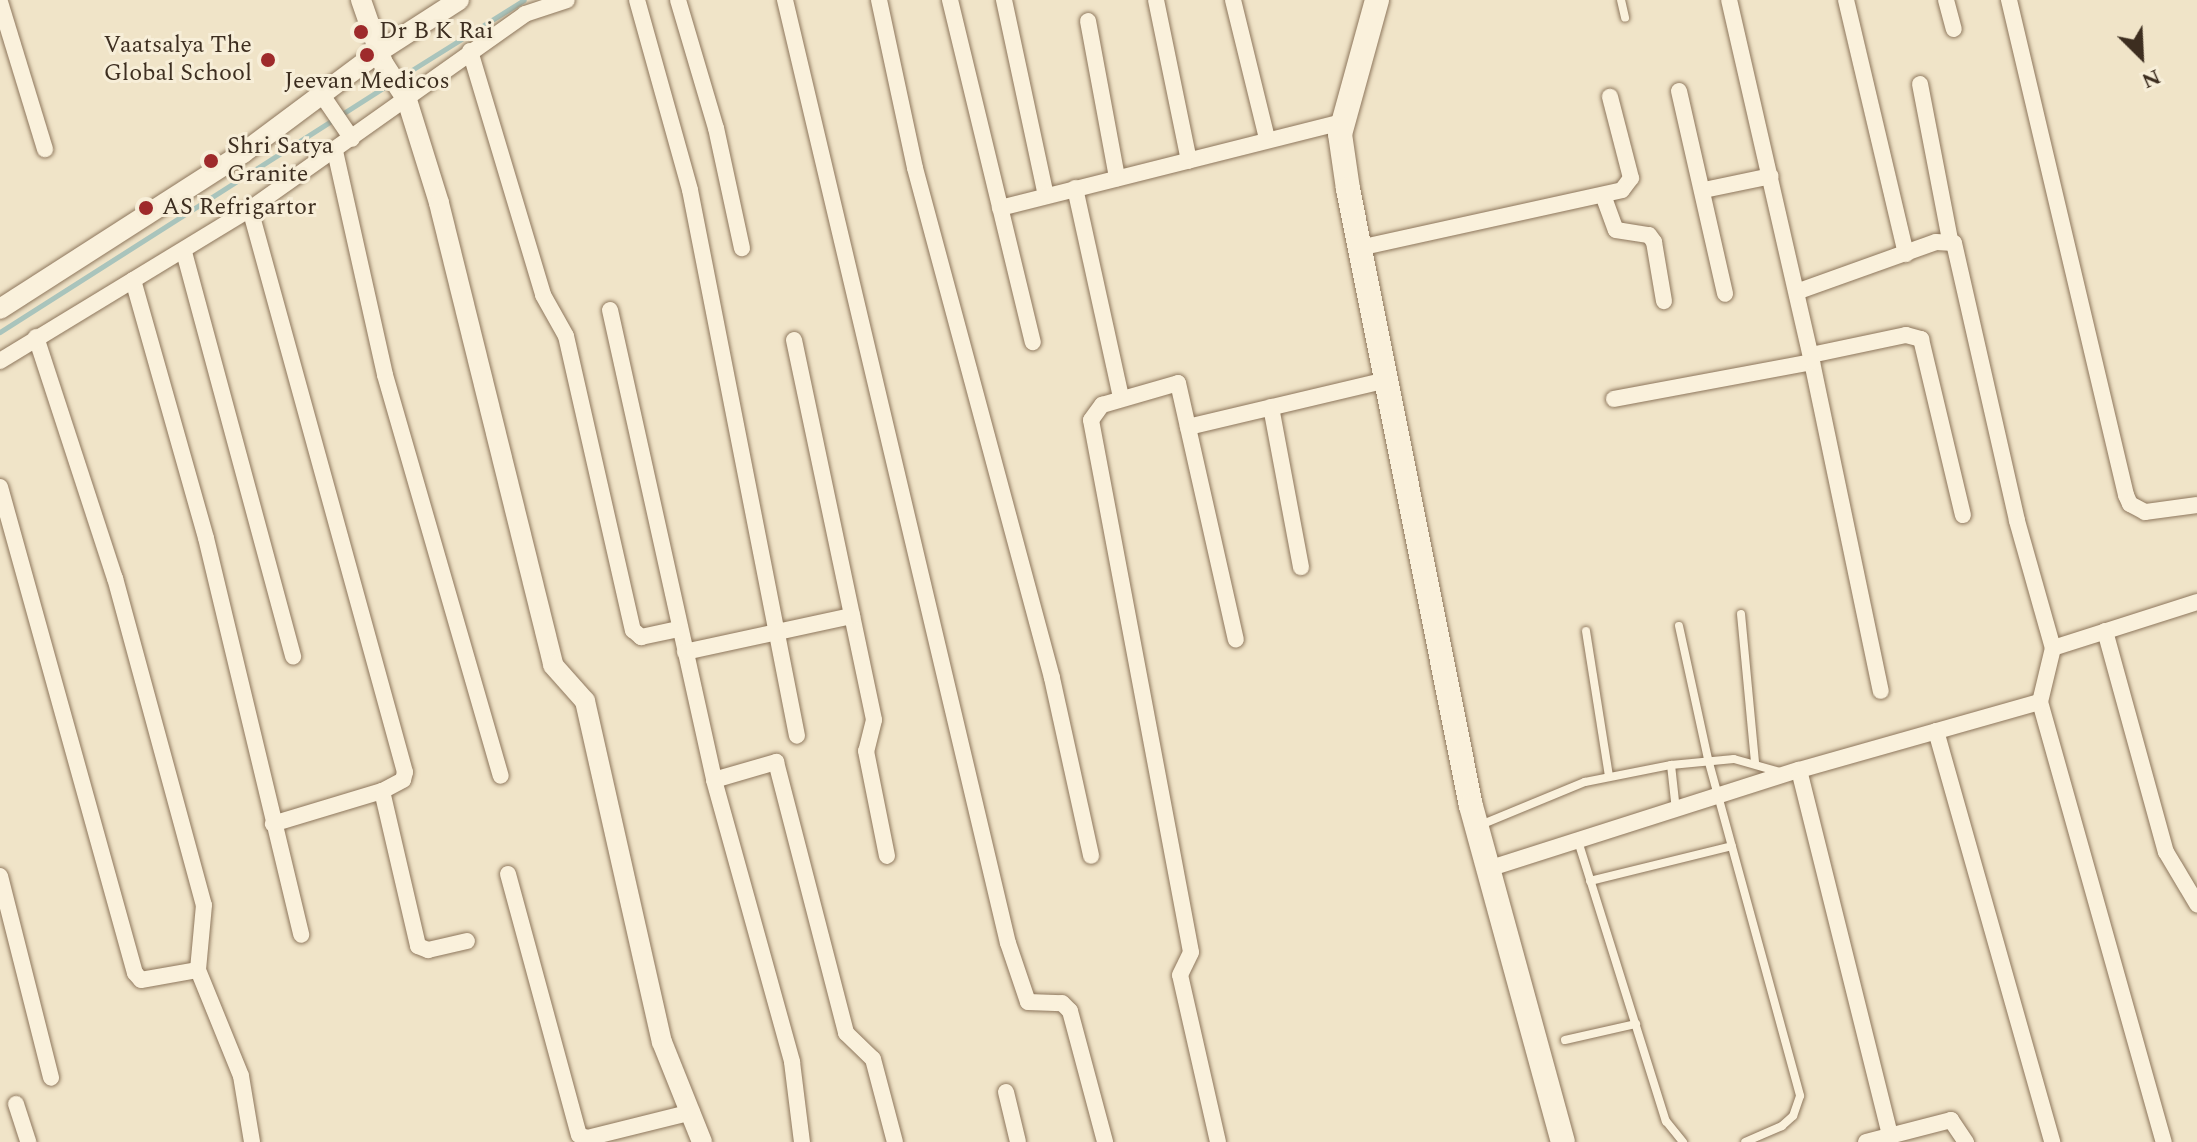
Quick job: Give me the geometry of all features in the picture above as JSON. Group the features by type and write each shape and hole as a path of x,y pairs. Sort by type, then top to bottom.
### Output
{"main road":[{"path":"1377,0 1343,122 1359,248 1383,381 1476,827 1563,1142"}],"street":[{"path":"361,0 382,57 404,94 439,203 553,665 585,701 662,1042 702,1142"},
{"path":"0,309 325,100 459,0"},
{"path":"0,361 184,252 250,209 335,151 349,136 404,94 525,14 567,0"},
{"path":"637,0 690,190 773,630 797,736"},
{"path":"678,0 716,128 742,248"},
{"path":"785,0 1008,943 1028,1002 1062,1003 1070,1011 1105,1142"},
{"path":"879,0 915,168 1052,678 1091,856"},
{"path":"950,0 1033,342"},
{"path":"1004,0 1046,196"},
{"path":"1156,0 1189,161"},
{"path":"1233,0 1267,138"},
{"path":"1729,0 1799,291 1881,691"},
{"path":"1846,0 1906,254"},
{"path":"1946,0 1954,29"},
{"path":"2009,0 2126,495 2130,504 2145,512 2197,505"},
{"path":"0,2 45,149"},
{"path":"1088,21 1117,178"},
{"path":"470,51 543,295 566,336 633,630 641,637 680,629"},
{"path":"1920,84 1950,240 1958,250 2017,521 2053,648 2040,702 2164,1142"},
{"path":"1679,91 1704,190 1725,294"},
{"path":"1359,248 1622,190 1631,178 1610,97"},
{"path":"325,100 349,136"},
{"path":"1000,208 1189,161 1267,138 1343,122"},
{"path":"335,151 385,375 501,776"},
{"path":"1704,190 1771,176"},
{"path":"1075,188 1121,398"},
{"path":"1603,195 1616,230 1649,235 1654,242 1664,301"},
{"path":"250,209 404,764 403,780 382,791 273,824"},
{"path":"1799,291 1950,240"},
{"path":"184,252 293,657"},
{"path":"133,280 206,538 301,935"},
{"path":"610,310 714,780 792,1062 802,1142"},
{"path":"1614,399 1811,359 1906,335 1921,339 1963,515"},
{"path":"36,337 115,578 204,905 198,970 241,1076 252,1142"},
{"path":"794,340 874,720 866,751 887,856"},
{"path":"1188,427 1383,381"},
{"path":"1218,1142 1180,975 1191,952 1091,420 1096,409 1121,398 1178,383 1236,640"},
{"path":"1271,407 1301,567"},
{"path":"0,487 135,973 141,980 198,970"},
{"path":"2053,648 2197,602"},
{"path":"685,652 773,630 852,616"},
{"path":"2105,631 2166,852 2197,904"},
{"path":"1488,869 1794,772 2040,702"},
{"path":"1936,731 2052,1142"},
{"path":"714,780 776,762 846,1033 873,1059 895,1142"},
{"path":"1794,772 1890,1136"},
{"path":"382,791 418,946 428,950 467,941"},
{"path":"508,874 577,1131 583,1138 611,1137 692,1112"},
{"path":"0,876 51,1078"},
{"path":"1006,1092 1018,1142"},
{"path":"16,1104 28,1142"},
{"path":"1866,1142 1951,1120 1966,1142"}],"lane":[{"path":"1621,0 1625,18"},
{"path":"1741,614 1755,762"},
{"path":"1679,626 1708,759 1800,1096 1793,1116 1782,1126 1745,1142"},
{"path":"1586,631 1609,776"},
{"path":"1476,827 1560,790 1609,776 1671,765 1708,759 1755,762 1794,772"},
{"path":"1671,765 1676,810"},
{"path":"1578,841 1666,1121 1683,1142"},
{"path":"1590,881 1732,846"},
{"path":"1565,1040 1636,1024"}],"waterway":[{"path":"399,78 524,0"},
{"path":"0,332 391,83"}],"place":[{"name":"Dr B K Rai","path":"361,32"},
{"name":"Jeevan Medicos","path":"367,55"},
{"name":"Vaatsalya The Global School","path":"268,60"},
{"name":"Shri Satya Granite","path":"211,161"},
{"name":"AS Refrigartor","path":"146,208"}]}
